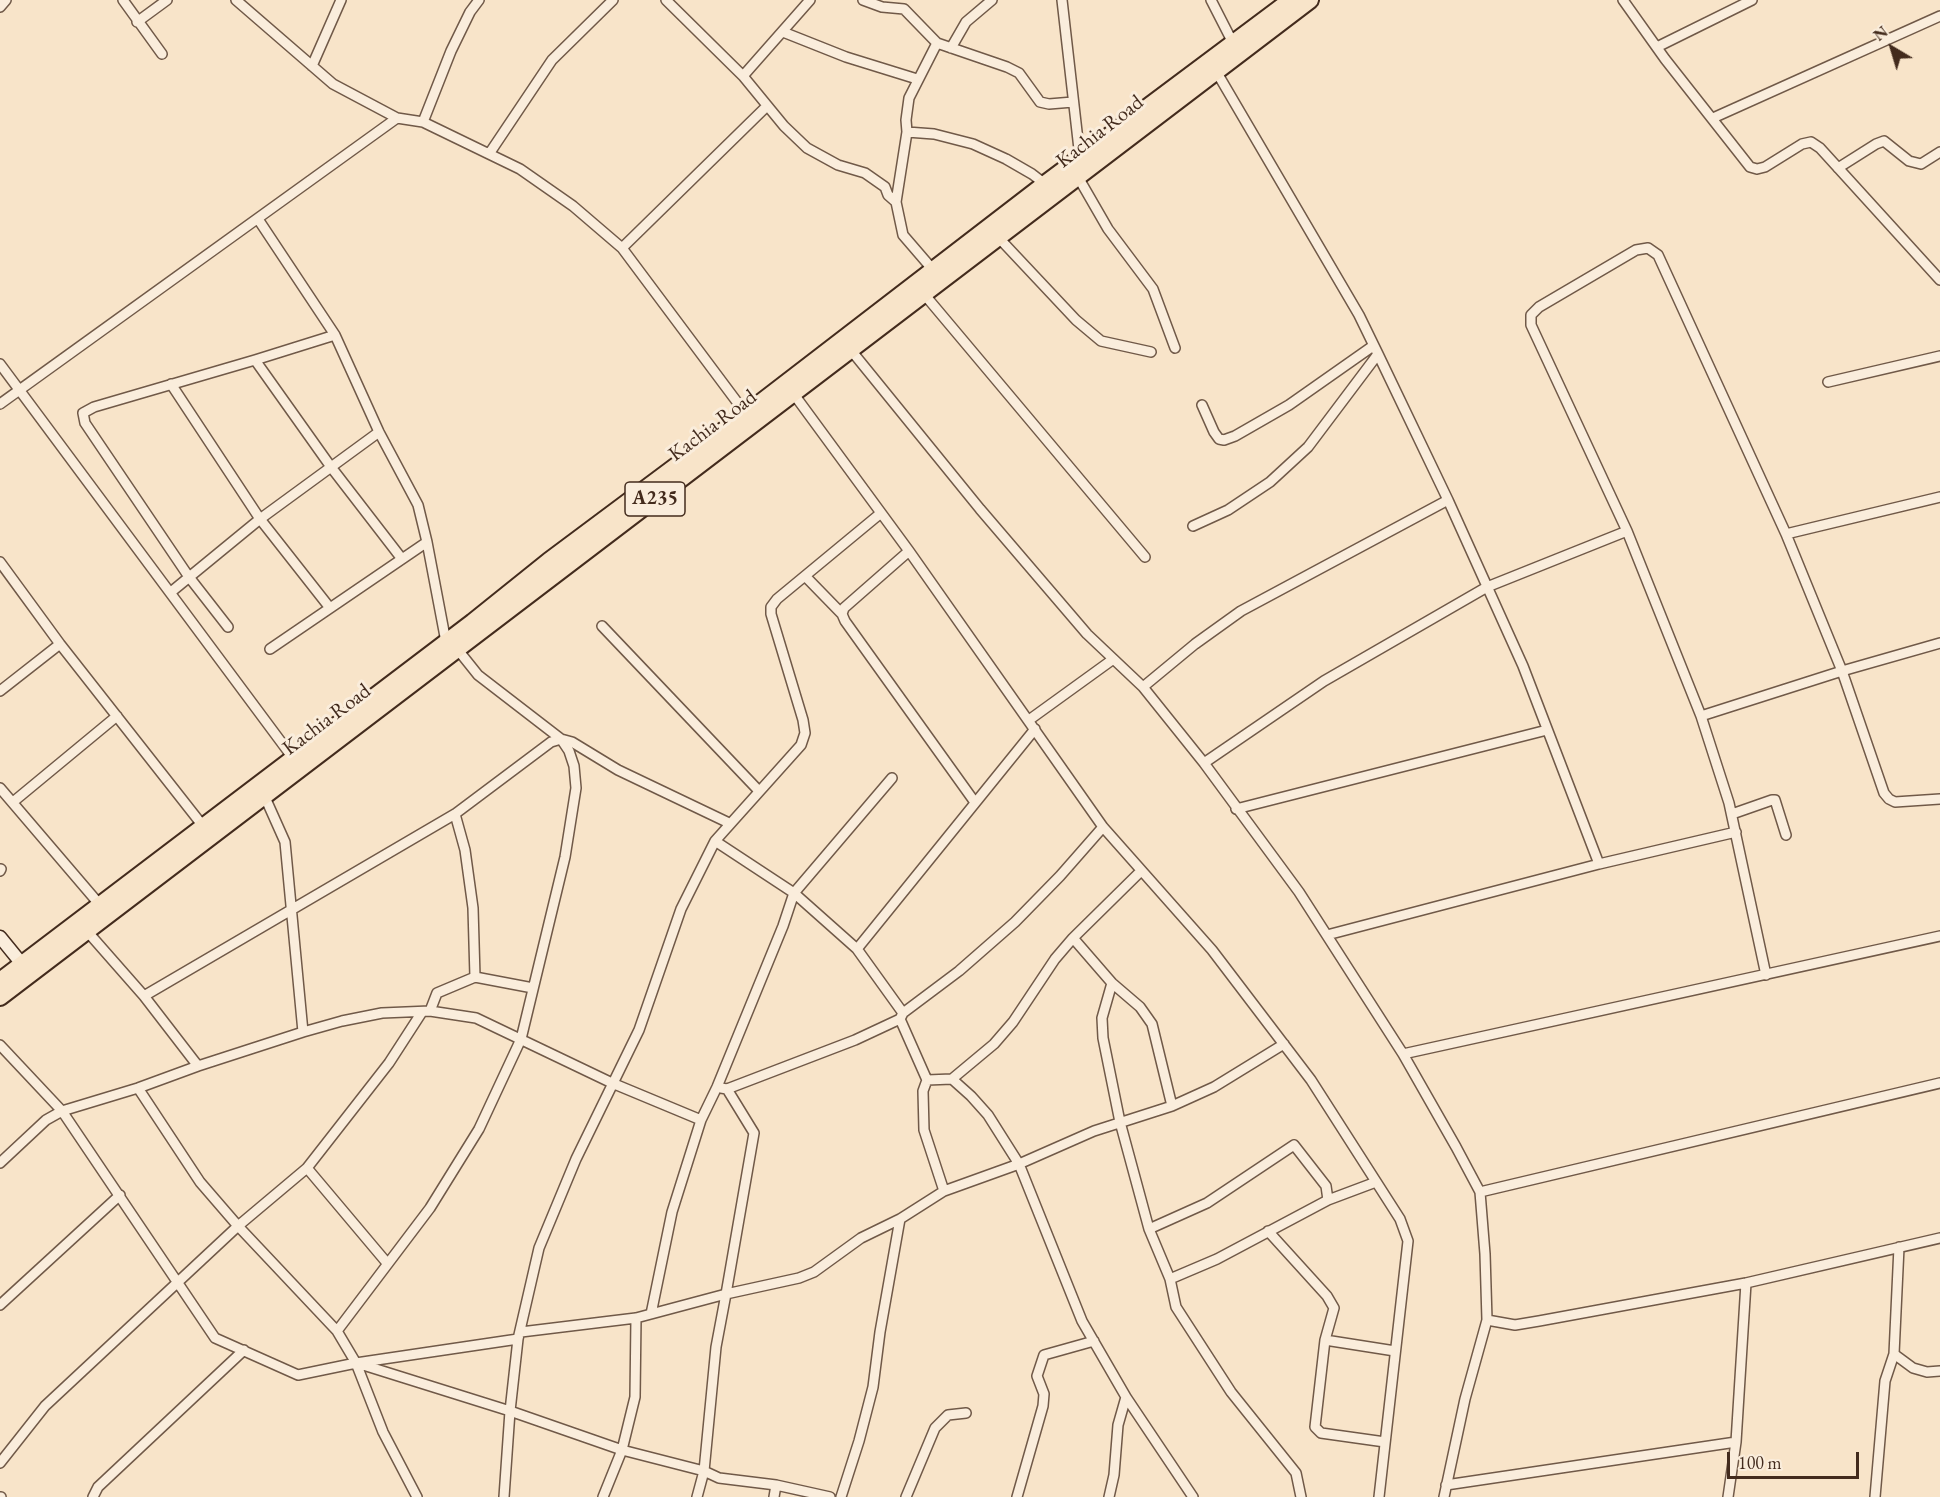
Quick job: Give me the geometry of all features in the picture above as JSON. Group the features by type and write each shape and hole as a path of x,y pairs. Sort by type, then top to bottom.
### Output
{"highway":[{"name":"Kachia Road","path":"0,996 264,795 452,646 793,393 1310,0"},
{"name":"Kachia Road","path":"477,627 549,561 746,414 1285,2"},
{"name":"Kachia Road","path":"0,981 293,758 452,646"}],"street":[{"path":"0,8 6,0"},
{"path":"123,0 162,54"},
{"path":"137,22 167,0"},
{"path":"312,66 341,0"},
{"path":"423,122 451,51 470,12 479,0"},
{"path":"489,154 552,60 613,0"},
{"path":"666,0 743,76 766,106 807,148 838,165 865,173 885,187 888,195 896,202"},
{"path":"743,76 810,0"},
{"path":"863,0 882,8 904,9 937,43 1007,66 1019,73 1040,102 1049,105 1073,102"},
{"path":"951,48 966,22 992,0"},
{"path":"1062,0 1080,158"},
{"path":"1211,0 1233,43"},
{"path":"1623,0 1750,166 1757,169 1765,167 1802,144 1811,142 1820,148 1940,280"},
{"path":"1657,47 1752,0"},
{"path":"242,2 333,84 397,118 423,122 520,169 573,206 622,248 746,414"},
{"path":"1713,118 1940,16"},
{"path":"783,32 846,57 917,79"},
{"path":"934,271 903,235 896,202 908,132 906,108 917,79 937,43"},
{"path":"1216,71 1359,315 1448,500 1522,666 1599,864"},
{"path":"622,248 766,106"},
{"path":"0,404 397,118"},
{"path":"908,132 934,134 973,144 1006,159 1045,184"},
{"path":"1838,168 1884,141 1909,161 1921,164 1940,152"},
{"path":"1078,177 1108,229 1152,289 1175,348"},
{"path":"258,219 335,334 380,432 418,505 452,646 478,675 561,739 572,742 618,770 729,823"},
{"path":"998,237 1076,320 1101,340 1151,352"},
{"path":"1766,975 1732,814 1701,717 1628,531 1531,325 1531,315 1539,307 1636,250 1648,248 1658,255 1786,534 1842,671 1884,793 1895,802 1940,799"},
{"path":"924,294 1145,557"},
{"path":"228,627 189,577 85,423 83,413 93,407 335,334"},
{"path":"850,349 980,509 1087,634 1143,687 1204,763 1299,892 1327,935 1403,1054 1480,1192 1487,1320 1465,1399 1444,1497"},
{"path":"1202,405 1214,432 1219,439 1224,440 1289,405 1375,350"},
{"path":"1193,526 1228,510 1270,482 1308,447 1375,350"},
{"path":"1828,382 1940,356"},
{"path":"255,360 331,467 402,560"},
{"path":"0,364 293,758"},
{"path":"171,384 260,519 330,608"},
{"path":"793,393 909,551 1103,827 1212,950 1311,1080 1400,1219 1408,1241 1379,1497"},
{"path":"171,592 260,519 380,432"},
{"path":"1786,534 1940,497"},
{"path":"1143,687 1195,644 1241,611 1448,500"},
{"path":"504,1497 510,1411 519,1336 539,1248 576,1159 639,1030 681,909 715,841 801,745 805,733 771,608 777,599 881,513"},
{"path":"1204,763 1324,681 1487,587 1628,531"},
{"path":"270,649 427,542"},
{"path":"842,614 844,608 909,551"},
{"path":"0,562 60,644 203,826"},
{"path":"805,576 842,614 974,801"},
{"path":"602,626 759,791"},
{"path":"1701,717 1842,671 1940,643"},
{"path":"0,691 60,644"},
{"path":"857,950 1032,724 1112,660"},
{"path":"13,802 117,716"},
{"path":"1236,809 1547,730"},
{"path":"144,996 455,814 551,742 561,739"},
{"path":"337,1330 430,1208 479,1129 521,1039 565,857 576,788 571,759 561,739"},
{"path":"651,1314 672,1212 701,1120 722,1088 794,893 892,778"},
{"path":"0,788 100,904"},
{"path":"264,795 285,842 303,1032"},
{"path":"1732,814 1775,800 1786,835"},
{"path":"455,814 465,850 472,908 475,977"},
{"path":"722,1088 855,1040 901,1016 959,971 1015,922 1103,827"},
{"path":"1327,935 1599,864 1736,832"},
{"path":"715,841 794,893 857,950 901,1016 927,1080 923,1091 924,1130 944,1191"},
{"path":"927,1080 952,1079 994,1044 1013,1022 1055,959 1073,938 1141,871"},
{"path":"86,930 144,996 198,1066"},
{"path":"1403,1054 1940,936"},
{"path":"0,937 22,964"},
{"path":"1073,938 1113,983 1140,1007 1152,1024 1172,1106"},
{"path":"0,1463 45,1406 178,1281 307,1168 389,1063 426,1012 436,993 475,977 533,988"},
{"path":"1113,983 1102,1018 1103,1038 1120,1122 1149,1229 1170,1279 1176,1306 1231,1392 1296,1473 1301,1497"},
{"path":"0,1163 46,1120 62,1111 138,1088 303,1032 382,1013 426,1012 476,1018 612,1083 701,1120"},
{"path":"0,1045 62,1111 215,1338 298,1375 356,1363 636,1318 726,1294 799,1278 827,1263 861,1238 900,1219 944,1191 1019,1164 1094,1131 1172,1106 1214,1087 1284,1044"},
{"path":"952,1079 988,1115 1019,1164 1082,1321 1126,1397 1193,1497"},
{"path":"1480,1192 1940,1083"},
{"path":"138,1088 200,1182 238,1227 337,1330 356,1363 383,1432 417,1497"},
{"path":"697,1497 704,1471 716,1347 754,1133 722,1088"},
{"path":"1149,1229 1207,1203 1294,1145 1326,1186 1328,1200"},
{"path":"307,1168 387,1263"},
{"path":"1170,1279 1217,1259 1328,1200 1376,1182"},
{"path":"0,1305 120,1195"},
{"path":"841,1497 873,1387 880,1332 900,1219"},
{"path":"1268,1231 1327,1296 1334,1308 1325,1340 1315,1427 1321,1432 1385,1442"},
{"path":"1487,1320 1515,1325 1746,1283 1940,1238"},
{"path":"1875,1497 1885,1381 1894,1354 1899,1247"},
{"path":"1728,1497 1736,1443 1746,1283"},
{"path":"603,1497 622,1450 635,1397 636,1318"},
{"path":"1325,1340 1395,1351"},
{"path":"1017,1497 1043,1406 1044,1394 1037,1376 1044,1355 1094,1341"},
{"path":"93,1497 98,1487 244,1350"},
{"path":"1894,1354 1912,1368 1927,1372 1940,1371"},
{"path":"356,1363 510,1411 622,1450 704,1471 719,1478 776,1485 830,1497"},
{"path":"1109,1497 1114,1475 1118,1425 1126,1397"},
{"path":"906,1497 935,1428 948,1415 966,1413"},
{"path":"1446,1485 1736,1443"},
{"path":"774,1497 776,1485"}]}
